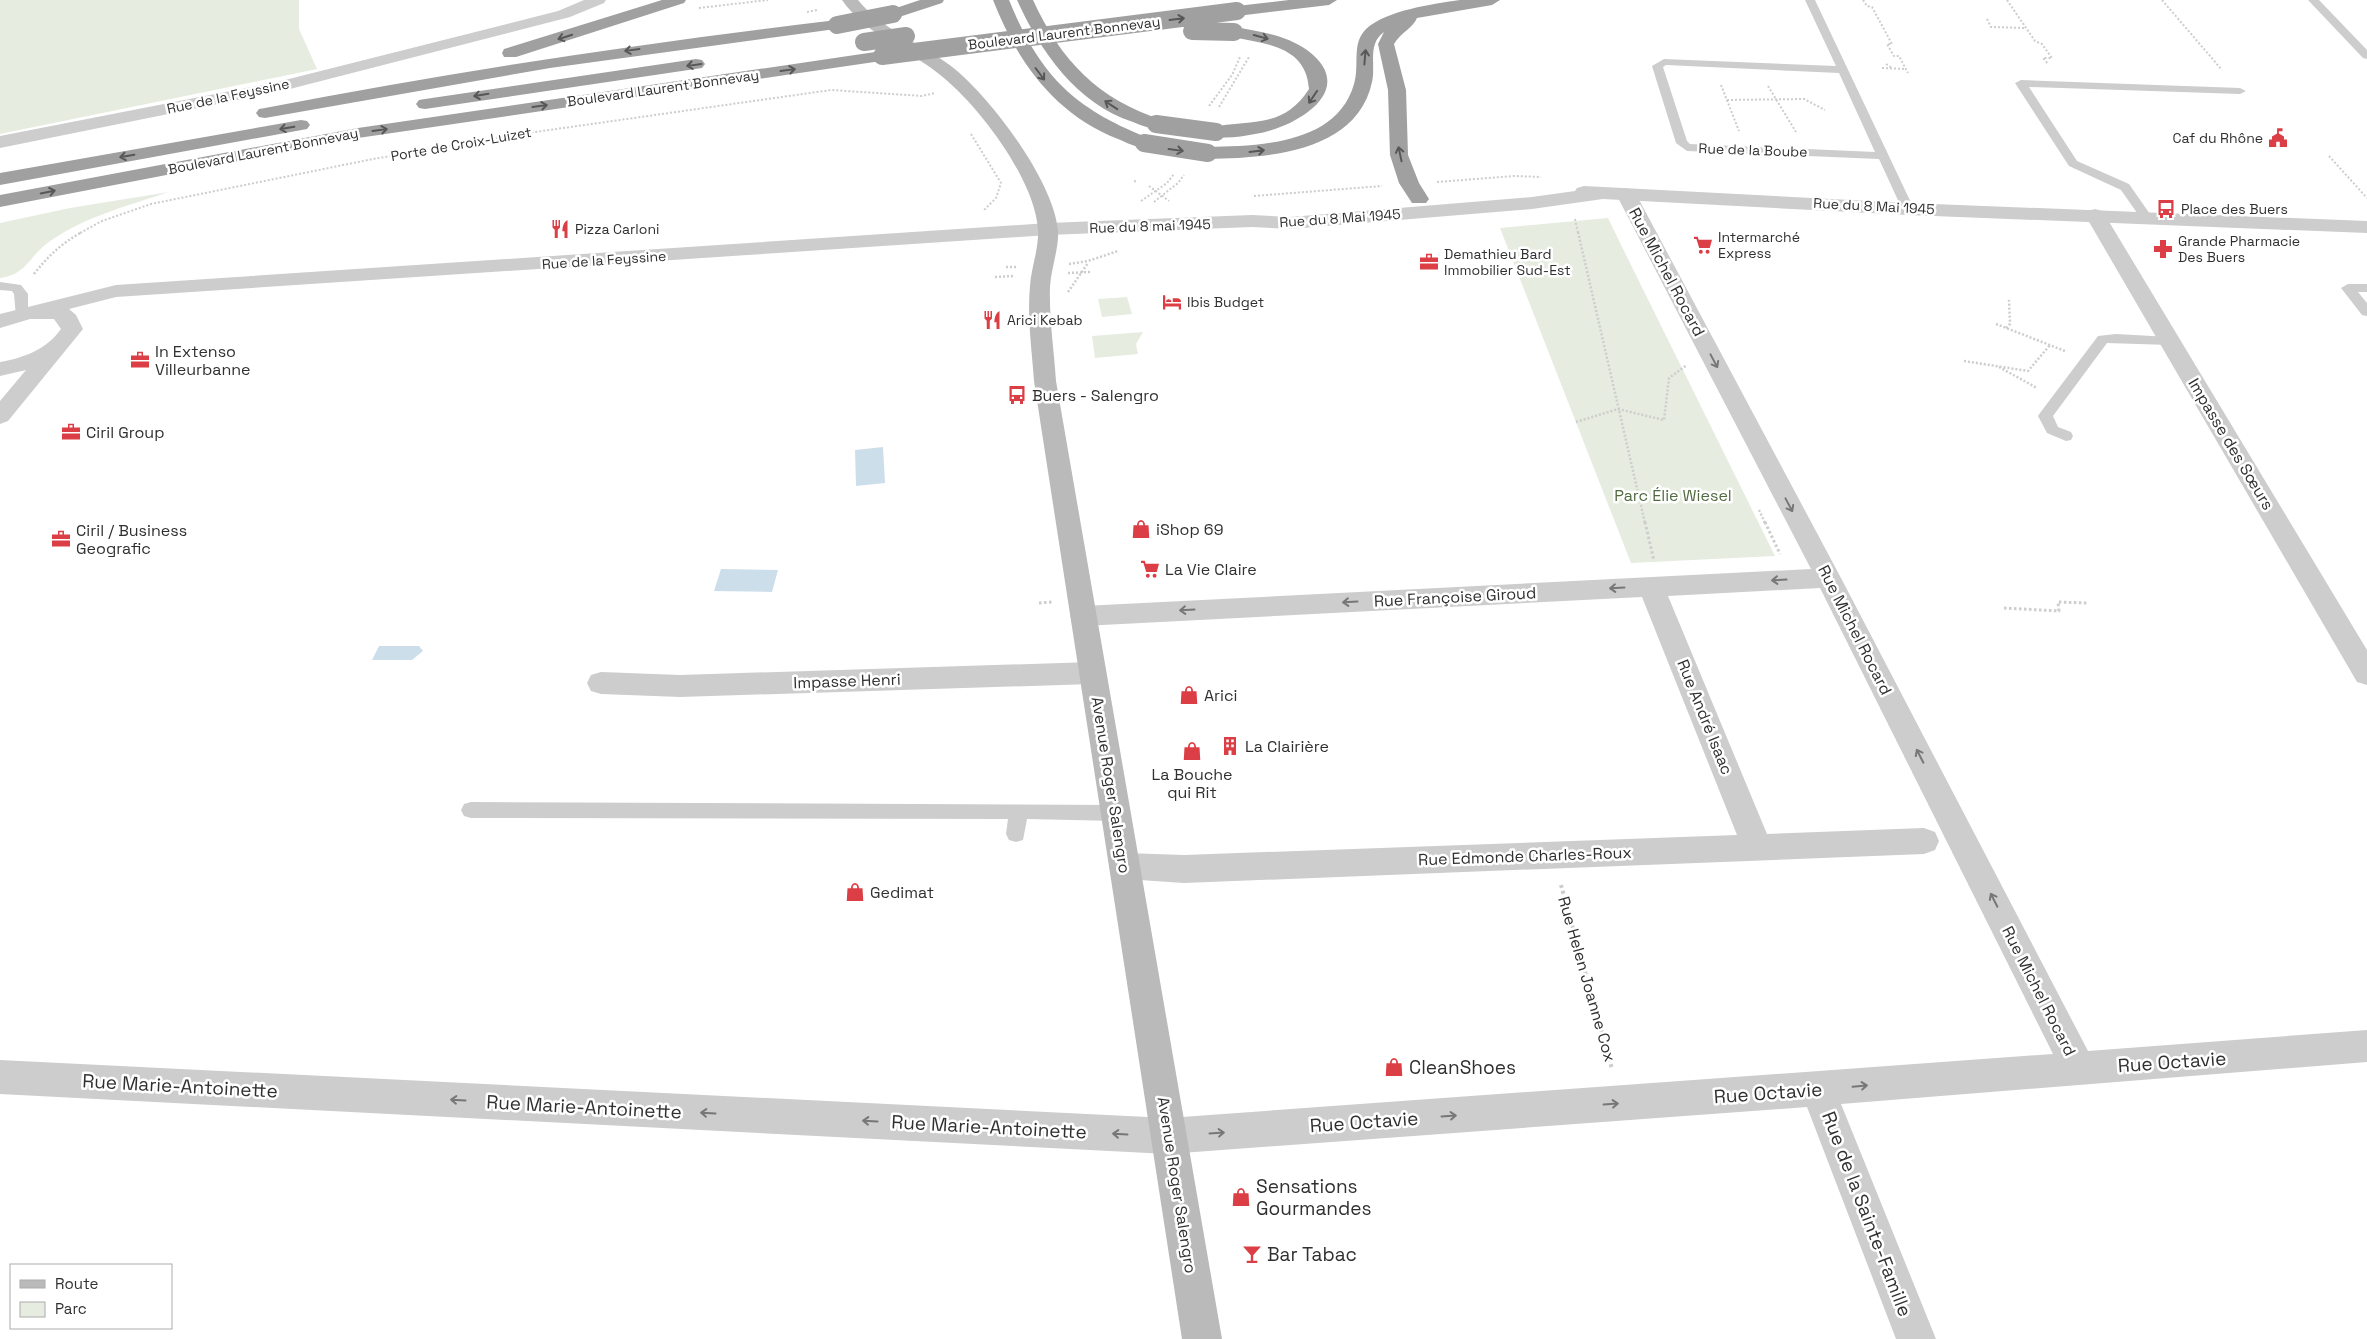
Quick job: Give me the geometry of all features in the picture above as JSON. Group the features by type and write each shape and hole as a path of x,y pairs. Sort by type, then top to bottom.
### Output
{"highway":[{"path":"316,103 352,90 499,57 678,0"},
{"path":"0,166 316,103 550,62 837,25 893,14 936,0"},
{"path":"1001,0 1012,31 1033,64 1057,94 1077,111 1100,126 1144,143 1208,154 1246,153 1277,148 1305,140 1340,122 1353,110 1359,100 1364,82 1367,44 1370,34 1383,24 1416,14 1492,0"},
{"path":"937,48 962,52 1137,35 1200,31 1234,32 1274,40 1297,51 1315,70 1318,90 1309,104 1294,115 1274,124 1249,130 1216,132 1156,124 1120,110 1072,74 1037,28 1025,0"},
{"name":"Boulevard Laurent Bonnevay","path":"1103,12 1200,0"},
{"name":"Boulevard Laurent Bonnevay","path":"0,201 358,133 937,48 1329,0"},
{"path":"1416,14 1392,32 1386,44 1397,90 1399,155 1418,206"},
{"name":"Boulevard Laurent Bonnevay","path":"996,25 1054,18"},
{"path":"806,50 920,34"},
{"name":"Boulevard Laurent Bonnevay","path":"412,107 718,62"},
{"name":"Boulevard Laurent Bonnevay","path":"0,179 318,122"}],"main road":[{"path":"856,4 879,30 948,72 971,93 1030,174 1041,198 1048,230"},
{"name":"Avenue Roger Salengro","path":"1048,230 1041,275 1044,381 1117,814 1202,1339"}],"street":[{"name":"Rue de la Feyssine","path":"0,142 282,86 564,14 598,0"},
{"name":"Rue du 8 Mai 1945","path":"1252,221 1290,223 1418,206 1569,200 1603,193 1908,209 2367,227"},
{"name":"Rue Michel Rocard","path":"1626,194 1828,578 2079,1069"},
{"name":"Impasse des Sœurs","path":"2095,215 2367,674"},
{"name":"Rue du 8 mai 1945","path":"1048,230 1252,221"},
{"name":"Rue de la Feyssine","path":"0,321 25,308 116,292 160,288 1048,230"},
{"name":"Rue de la Feyssine","path":"6,408 84,316 105,305 160,288"},
{"path":"25,308 56,312 67,316 71,321 72,329"},
{"path":"0,369 27,363 57,348"},
{"path":"0,374 9,387 6,408"},
{"name":"Rue Françoise Giroud","path":"1083,616 1653,576 1828,578"},
{"name":"Rue André Isaac","path":"1653,576 1758,848"},
{"name":"Impasse Henri","path":"601,683 680,686 1092,673"},
{"name":"Rue Edmonde Charles-Roux","path":"1125,866 1184,870 1924,841"},
{"name":"Rue Octavie","path":"1168,1136 1622,1104 2367,1046"},
{"name":"Rue Marie-Antoinette","path":"0,1077 1168,1136"},
{"name":"Rue de la Sainte-Famille","path":"1818,1089 1916,1339"}],"lane":[{"path":"1810,0 1908,209"},
{"path":"2313,0 2367,56"},
{"name":"Rue de la Boube","path":"1842,70 1713,63 1664,62 1657,66 1682,143 1687,147 1883,156"},
{"path":"2146,217 2124,187 2072,163 2021,83 2240,91"},
{"path":"0,286 16,288 21,294 25,308"},
{"path":"2367,288 2348,288 2367,312"},
{"path":"2066,436 2052,430 2045,416 2104,339 2170,341"},
{"path":"471,810 1018,810 1117,814"},
{"path":"1016,834 1018,810"}],"path":[{"path":"1863,0 1867,6 1872,7 1892,44 1887,44 1894,56 1899,56 1908,73"},
{"path":"2007,0 2035,41 2042,44 2052,58 2043,58 2048,65"},
{"path":"2162,0 2240,91"},
{"path":"1987,19 1992,27 2026,28"},
{"path":"1713,63 1746,150"},
{"path":"1886,64 1893,69"},
{"path":"1756,65 1808,152"},
{"path":"1882,68 1906,69"},
{"name":"Porte de Croix-Luizet","path":"25,308 47,257 69,239 102,221 151,204 373,159 514,135 830,90 922,96 939,92"},
{"path":"1727,100 1804,99 1825,110"},
{"path":"2329,156 2367,198"},
{"path":"1134,181 1138,182"},
{"path":"1149,186 1172,203"},
{"path":"1249,197 1383,186"},
{"path":"1575,218 1653,576"},
{"path":"1068,295 1069,288 1088,263 1102,255 1121,250"},
{"path":"2006,328 2010,324 2009,300"},
{"path":"1996,324 2087,360"},
{"path":"1964,361 2028,371 2050,345"},
{"path":"1576,422 1618,409 1664,420 1669,378 1687,365"},
{"path":"1997,366 2058,400"},
{"path":"1039,603 1052,602"},
{"path":"2004,608 2059,611 2058,602 2087,604"},
{"name":"Rue Helen Joanne Cox","path":"1553,856 1622,1104"}],"green space":[{"path":"0,0 299,0 299,29 317,69 0,134"},
{"path":"169,192 104,214 73,227 45,245 21,270 15,274 0,278 0,223 70,208"},
{"name":"Parc Élie Wiesel","path":"1608,218 1775,556 1631,563 1500,228"},
{"path":"1127,297 1132,314 1102,317 1098,299"},
{"path":"1143,332 1136,344 1138,354 1095,358 1092,336"}],"water":[{"path":"883,447 885,483 856,486 855,450"},
{"path":"721,569 778,570 772,592 714,591"},
{"path":"379,646 419,646 423,651 412,660 372,660"}],"place":[{"name":"Caf du Rhône","path":"2278,138"},
{"name":"Place des Buers","path":"2166,209"},
{"name":"Pizza Carloni","path":"560,229"},
{"name":"Intermarché Express","path":"1703,245"},
{"name":"Grande Pharmacie Des Buers","path":"2163,249"},
{"name":"Demathieu Bard Immobilier Sud-Est","path":"1429,262"},
{"name":"Ibis Budget","path":"1172,302"},
{"name":"Arici Kebab","path":"992,320"},
{"name":"In Extenso Villeurbanne","path":"140,360"},
{"name":"Buers - Salengro","path":"1017,395"},
{"name":"Ciril Group","path":"71,432"},
{"name":"iShop 69","path":"1141,529"},
{"name":"Ciril / Business Geografic","path":"61,539"},
{"name":"La Vie Claire","path":"1150,569"},
{"name":"Arici","path":"1189,695"},
{"name":"La Clairière","path":"1230,746"},
{"name":"La Bouche qui Rit","path":"1192,751"},
{"name":"Gedimat","path":"855,892"},
{"name":"CleanShoes","path":"1394,1067"},
{"name":"Sensations Gourmandes","path":"1241,1197"},
{"name":"Bar Tabac","path":"1252,1254"}]}
